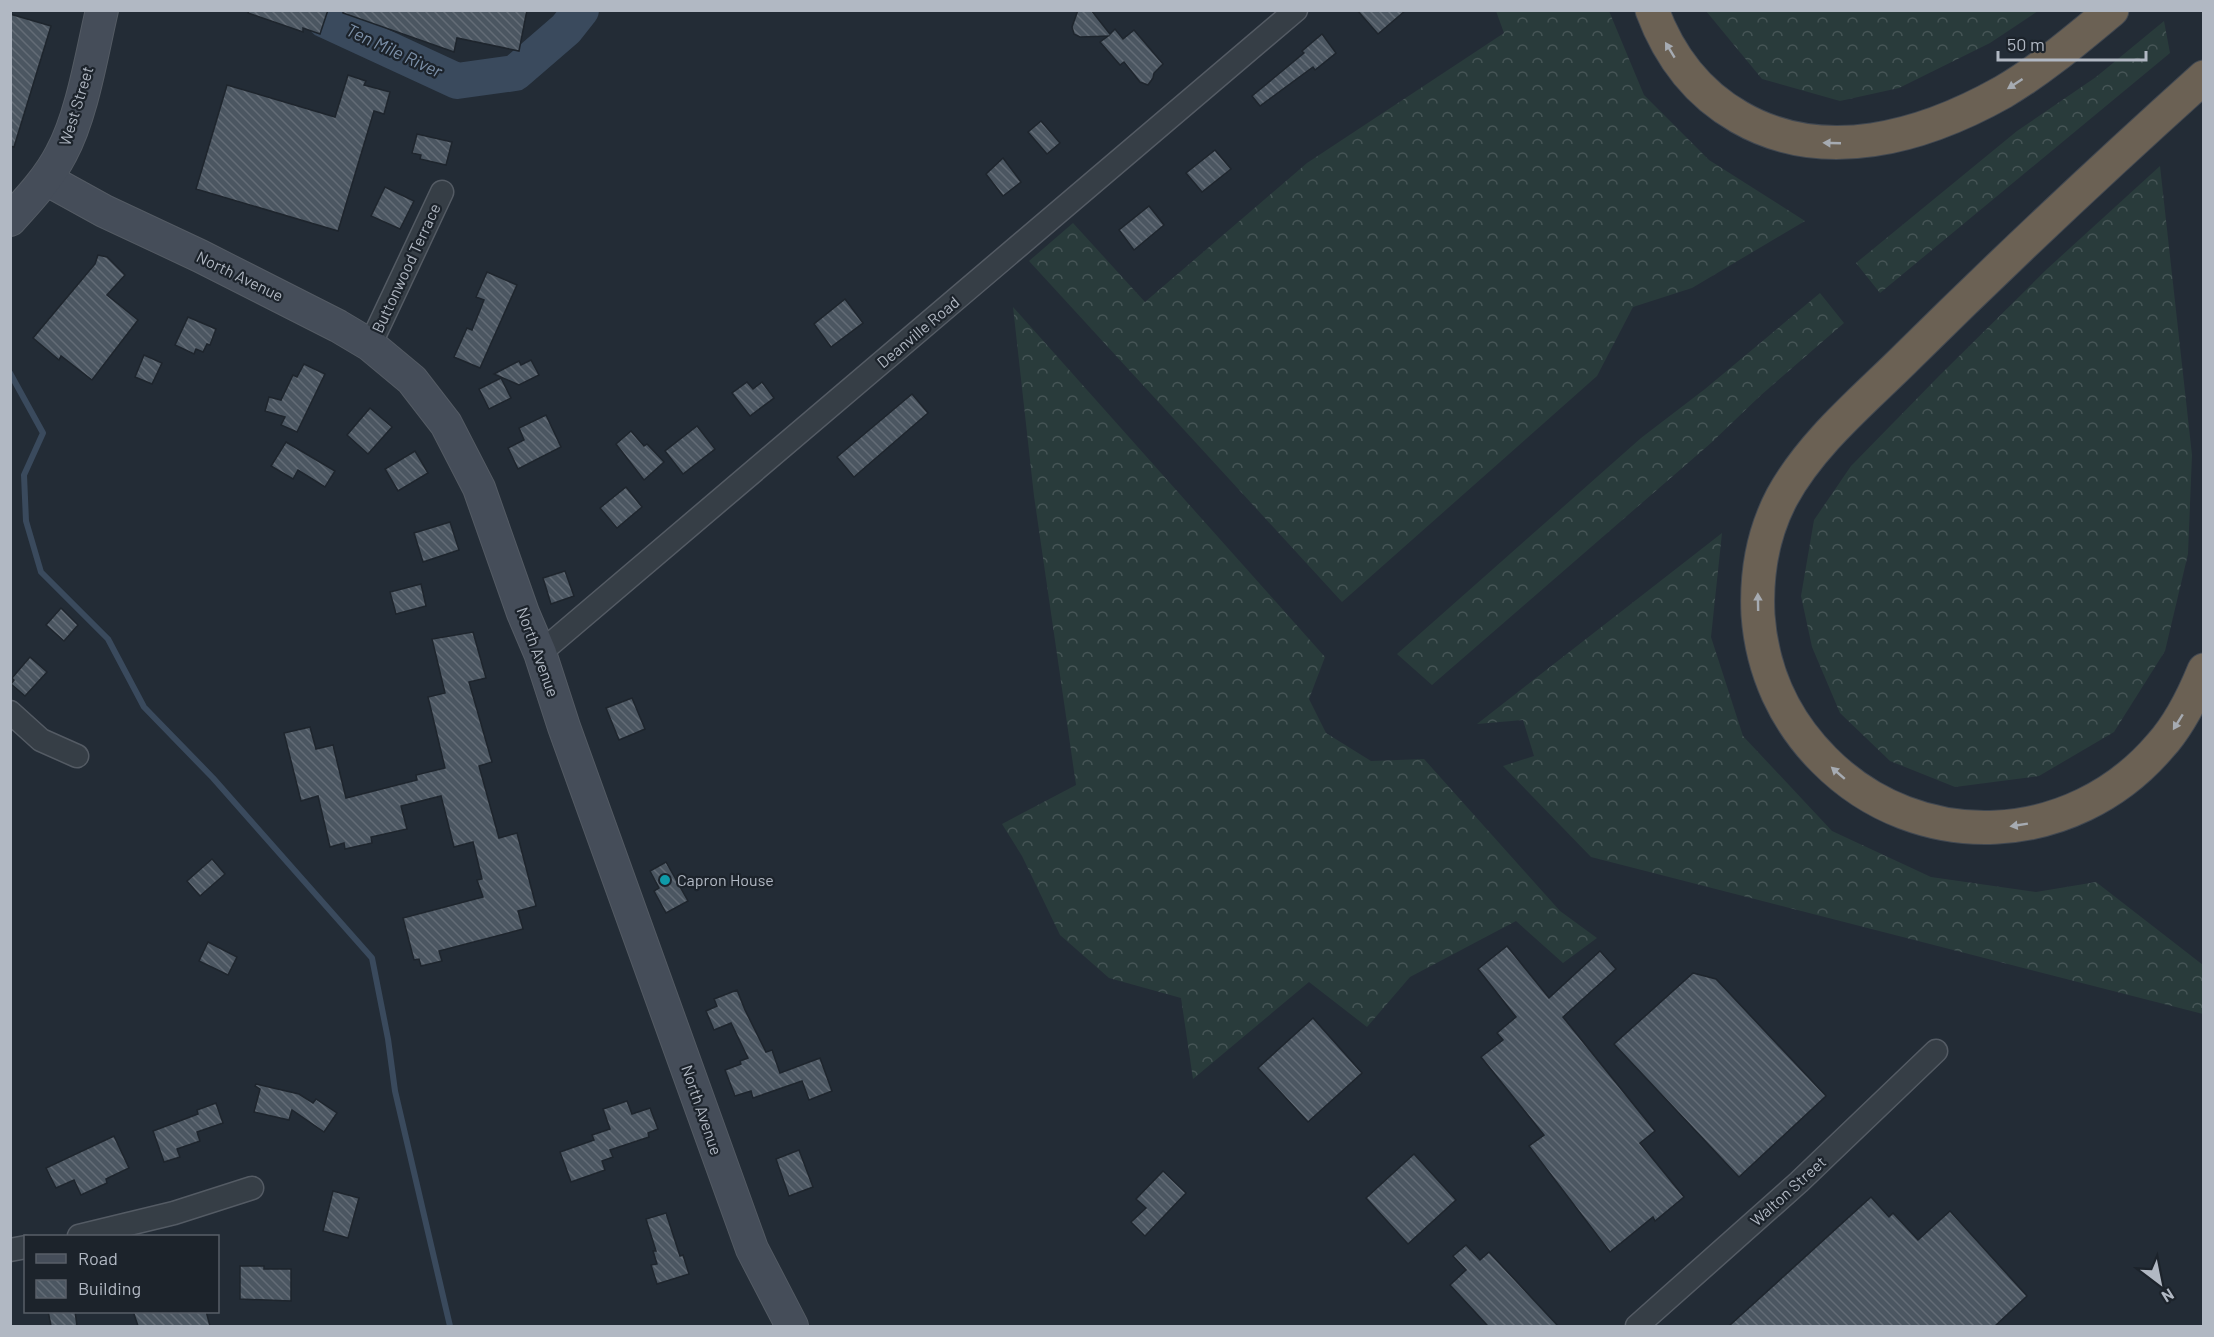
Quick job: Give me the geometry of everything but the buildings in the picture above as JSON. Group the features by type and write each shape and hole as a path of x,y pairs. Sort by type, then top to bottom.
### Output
{"highway":[{"path":"1652,10 1663,38 1681,67 1720,104 1749,123 1766,130 1799,140 1851,144 1887,138 1921,127 1971,108 2003,92 2033,72 2112,10"},
{"path":"2204,77 1950,314 1808,458 1781,500 1772,521 1764,546 1758,583 1759,628 1771,680 1796,727 1813,749 1852,785 1875,800 1899,812 1952,826 2007,827 2032,823 2057,816 2103,795 2131,775 2161,745 2185,710 2204,670"}],"main road":[{"name":"West Street","path":"10,220 46,179 62,153 74,123 102,10"},
{"name":"North Avenue","path":"46,179 104,211 294,302 370,345 412,380 446,424 479,488 752,1249 792,1326"}],"street":[{"name":"Deanville Road","path":"540,653 1296,10"},
{"name":"Buttonwood Terrace","path":"370,345 442,192"},
{"path":"10,712 41,740 77,756"},
{"name":"Walton Street","path":"1637,1326 1799,1182 1936,1051"},
{"path":"83,1235 174,1213 252,1188"}],"green space":[{"path":"1496,11 1609,11 1644,95 1709,160 1805,221 1692,288 1633,307 1597,376 1342,602 1029,261 1073,223 1145,302 1307,163 1504,33"},
{"path":"1706,11 2038,11 1990,43 1899,88 1840,101 1762,79"},
{"path":"2164,21 2170,53 1880,293 1856,263 2017,131 2096,77"},
{"path":"2160,166 2192,455 2188,554 2165,651 2114,732 2039,776 1955,787 1890,761 1840,713 1812,647 1801,596 1814,520 1851,466 2047,269"},
{"path":"1820,293 1844,323 1760,396 1711,443 1432,685 1397,654 1641,438 1705,389"},
{"path":"1013,307 1325,657 1309,699 1326,733 1371,761 1424,759 1560,911 1597,938 1563,963 1516,921 1410,977 1367,1027 1309,982 1193,1079 1181,998 1109,978 1060,935 1022,856 1002,824 1076,785 1034,496"},
{"path":"1722,533 1711,637 1743,736 1832,831 1931,877 2036,892 2096,882 2203,965 2203,1014 1591,857 1503,766 1534,756 1523,720 1477,724"}],"waterway":[{"name":"Ten Mile River","path":"325,20 457,81 515,73 566,29 581,10"},
{"path":"10,373 43,433 24,475 26,521 41,572 108,639 144,707 213,778 372,958 388,1039 395,1091 450,1326"}],"place":[{"name":"Capron House","path":"665,880"}]}
